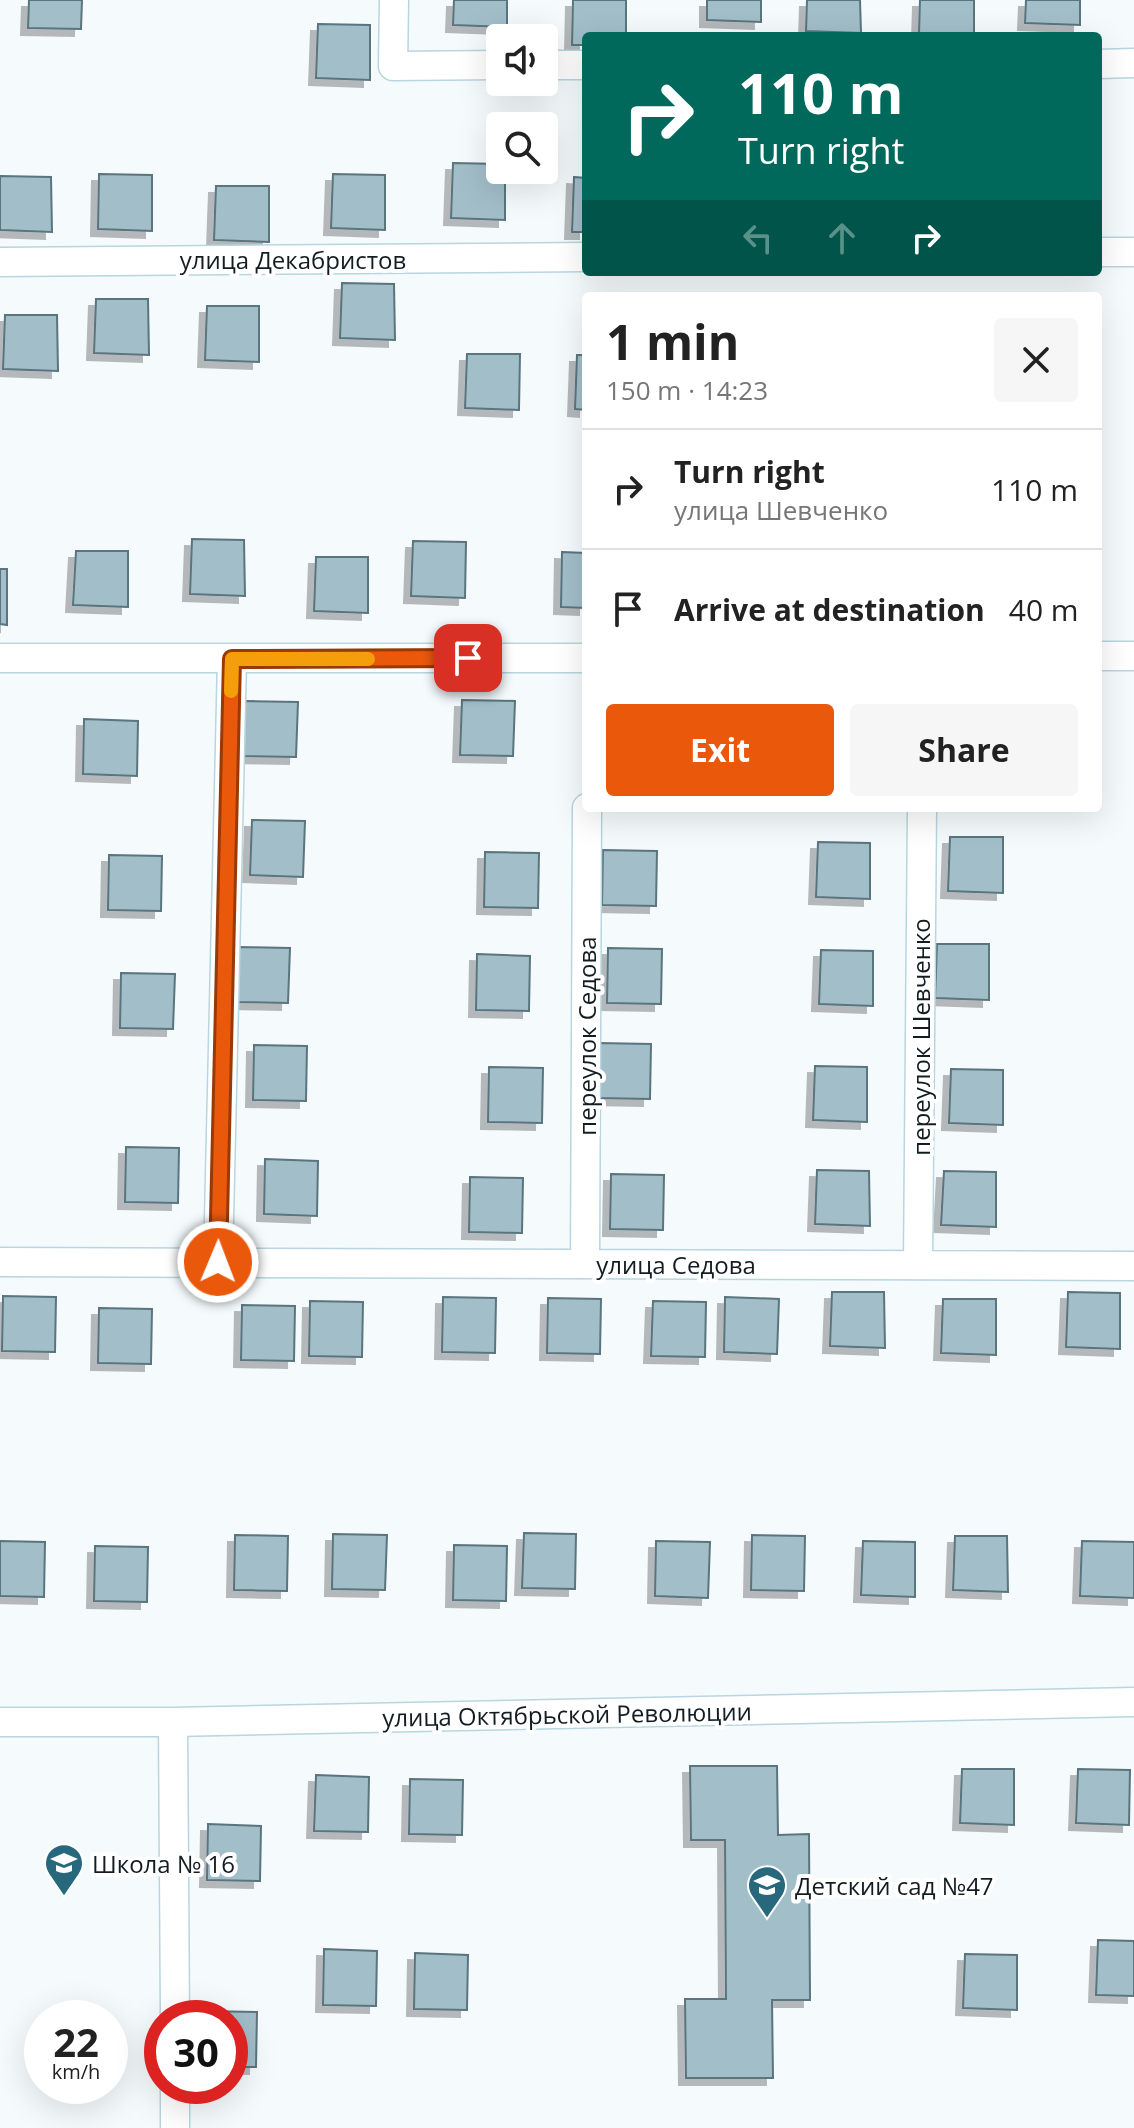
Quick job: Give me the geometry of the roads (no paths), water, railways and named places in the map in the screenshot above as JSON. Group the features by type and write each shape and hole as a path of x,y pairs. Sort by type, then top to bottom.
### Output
{"street":[{"path":"394,0 393,66 486,65"},
{"path":"1102,64 1134,63"},
{"path":"558,65 582,65"},
{"path":"1102,252 1134,252"},
{"name":"улица Декабристов","path":"0,262 582,257"},
{"path":"1102,656 1134,656"},
{"path":"0,658 582,658"},
{"path":"218,1262 232,659"},
{"name":"переулок Седова","path":"585,1264 587,812"},
{"name":"переулок Шевченко","path":"918,1265 922,812"},
{"name":"улица Седова","path":"0,1262 1134,1266"},
{"name":"улица Октябрьской Революции","path":"0,1722 173,1722 1134,1702"},
{"path":"173,1722 175,2000"},
{"path":"175,2104 175,2128"}],"place":[{"name":"Школа № 16","path":"64,1897"},
{"name":"Детский сад №47","path":"767,1919"}]}
